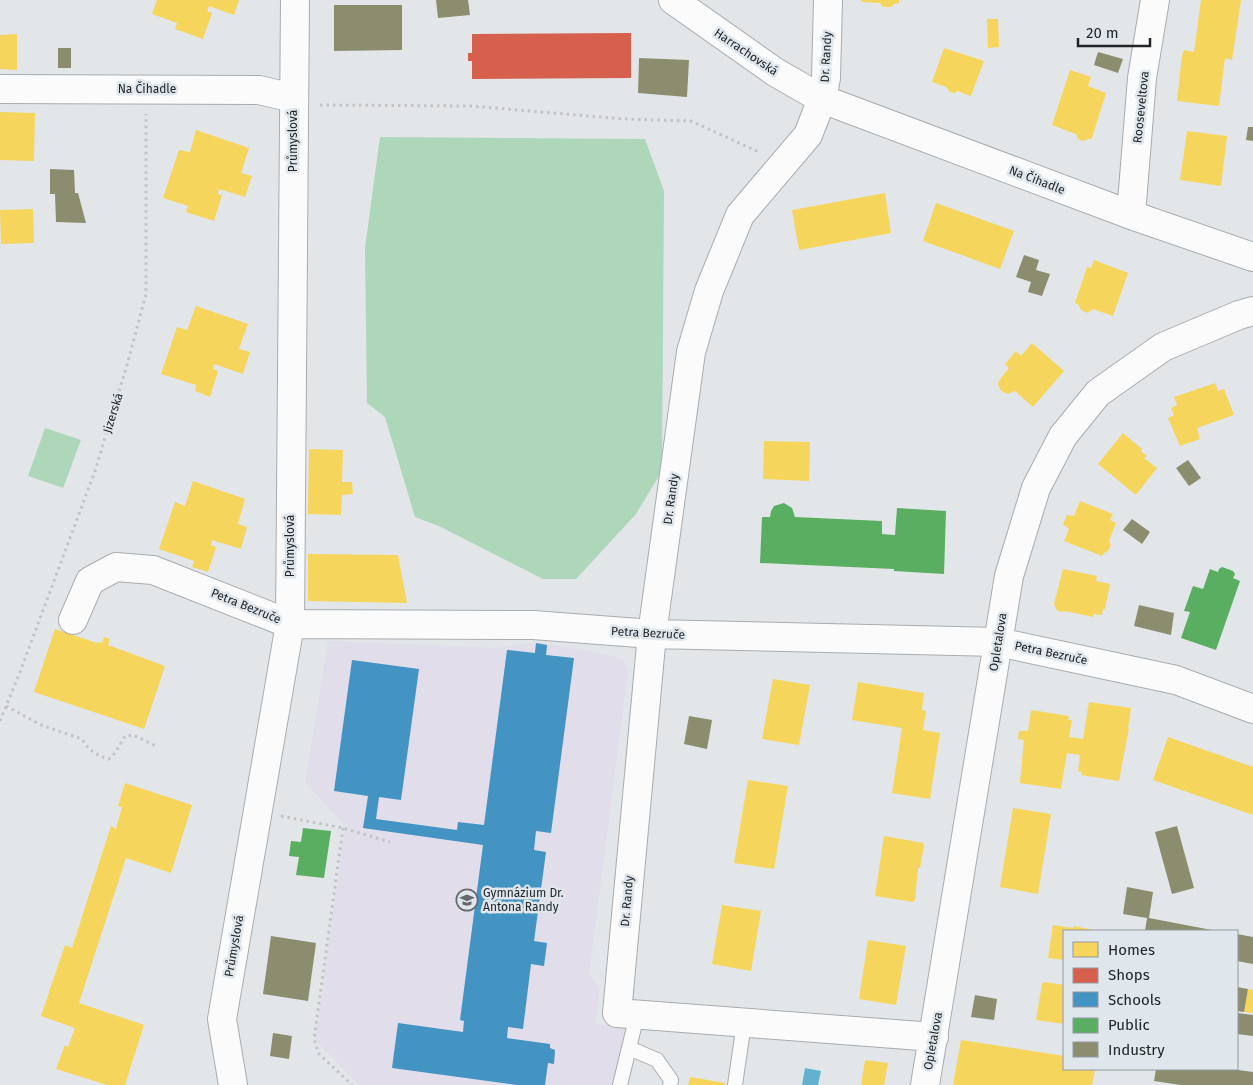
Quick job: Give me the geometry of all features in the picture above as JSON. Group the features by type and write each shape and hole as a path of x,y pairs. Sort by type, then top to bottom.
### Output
{"street":[{"name":"Průmyslová","path":"232,1085 222,1019 258,812 255,783 290,624 295,0"},
{"name":"Harrachovská","path":"673,0 775,72 822,99"},
{"name":"Dr. Randy","path":"828,0 826,78 822,99 808,135 740,215 710,291 691,352 652,634 617,1013 934,1037"},
{"name":"Rooseveltova","path":"1131,215 1142,78 1156,0"},
{"name":"Na Čihadle","path":"0,89 259,90 293,98"},
{"name":"Na Čihadle","path":"822,99 1131,215 1253,257"},
{"name":"Opletalova","path":"926,1085 1009,576 1036,488 1063,436 1098,393 1163,347 1253,311"},
{"name":"Petra Bezruče","path":"73,620 90,580 116,566 153,570 290,624 533,625 652,634 998,642 1176,680 1253,709"}],"lane":[{"path":"620,1085 637,1014"},
{"path":"734,1085 744,1023"},
{"path":"629,1048 657,1060 671,1080 670,1085"}],"path":[{"name":"Jizerská","path":"0,721 95,471 128,365 146,294 146,89"},
{"path":"293,98 317,104 471,106 624,118 691,121 784,164"},
{"path":"6,706 41,725 82,739 87,748 97,756 109,759 125,736 133,735 158,747"},
{"path":"258,812 343,828 390,842"},
{"path":"343,828 314,1039 320,1054 352,1085"}],"shaded area":[{"name":"Gymnázium Dr. Antona Randy","path":"328,641 497,648 536,642 619,657 624,661 628,672 589,974 600,989 595,1024 626,1026 613,1085 359,1085 315,1040 345,826 305,782"}],"green space":[{"path":"380,137 645,139 664,191 662,471 636,514 576,579 543,579 439,526 415,517 385,417 367,403 365,248"},
{"path":"45,428 81,440 63,488 28,476"}],"water":[{"path":"805,1068 821,1071 818,1085 802,1085"}],"building: Homes":[{"path":"157,0 239,0 234,15 209,6 207,11 212,13 203,39 175,29 177,23 152,14"},
{"path":"861,0 899,0 899,3 891,7 883,7 880,3 861,2"},
{"path":"1201,0 1241,0 1232,60 1225,58 1219,106 1177,101 1182,56 1184,50 1194,52"},
{"path":"987,19 998,19 999,47 988,48"},
{"path":"17,34 17,70 0,69 0,35"},
{"path":"944,48 984,61 971,96 957,91 955,93 950,92 946,87 932,82"},
{"path":"1070,70 1091,77 1088,86 1106,93 1092,138 1083,141 1078,139 1076,134 1052,125"},
{"path":"0,112 35,113 34,161 0,160"},
{"path":"196,130 249,148 241,173 252,176 245,197 219,189 218,194 222,195 214,221 186,212 188,206 163,198 179,150 190,152"},
{"path":"1187,131 1227,136 1221,186 1180,180"},
{"path":"885,193 891,233 799,250 792,210"},
{"path":"936,203 1014,231 1000,269 923,241"},
{"path":"33,209 34,243 1,244 0,210"},
{"path":"1094,260 1128,273 1113,316 1093,309 1088,313 1081,310 1078,304 1075,303 1087,267 1091,268"},
{"path":"196,306 248,324 239,349 250,352 243,374 214,364 213,369 218,371 210,397 195,391 196,385 161,374 177,327 187,330"},
{"path":"1032,343 1064,371 1033,407 1015,391 1008,394 1001,391 998,384 1009,368 1005,364 1016,351 1021,356"},
{"path":"1215,383 1218,391 1224,389 1234,415 1197,428 1200,439 1180,446 1168,418 1174,415 1171,408 1177,405 1174,397"},
{"path":"1123,433 1142,449 1141,451 1147,456 1144,458 1157,468 1136,495 1098,464"},
{"path":"764,441 810,442 809,481 763,479"},
{"path":"309,449 343,450 342,482 352,482 353,494 342,495 341,515 308,514"},
{"path":"193,481 245,499 238,524 247,527 241,549 212,540 211,545 216,547 208,572 192,567 194,561 159,549 175,502 185,506"},
{"path":"1080,501 1113,514 1110,520 1116,523 1109,541 1111,545 1102,556 1064,541 1069,529 1063,524 1067,515 1074,516"},
{"path":"308,554 398,555 407,603 308,601"},
{"path":"1063,569 1097,576 1096,581 1110,584 1102,615 1093,614 1093,617 1065,611 1060,612 1056,609 1054,604"},
{"path":"55,629 97,643 102,643 104,637 110,639 108,645 165,666 144,729 34,692"},
{"path":"773,679 810,685 799,745 762,739"},
{"path":"858,682 924,693 922,710 926,711 923,730 940,733 930,799 892,793 902,728 852,720"},
{"path":"1089,702 1131,708 1119,781 1081,775 1082,772 1078,771 1080,755 1067,753 1061,789 1020,783 1024,740 1018,739 1019,731 1028,731 1031,710 1069,716 1068,720 1072,720 1069,737 1083,739"},
{"path":"1168,737 1253,767 1253,815 1153,780"},
{"path":"748,780 788,786 774,869 734,863"},
{"path":"125,783 192,805 171,873 126,858 79,1003 144,1025 125,1085 107,1085 56,1069 65,1045 68,1047 75,1028 41,1016 65,945 72,948 111,826 116,829 122,807 118,806"},
{"path":"1013,808 1051,814 1038,894 1000,887"},
{"path":"884,836 923,843 915,900 913,902 875,896"},
{"path":"722,905 761,911 751,971 712,964"},
{"path":"1053,925 1073,928 1074,926 1093,930 1063,930 1063,960 1048,958"},
{"path":"868,940 906,946 896,1005 859,999"},
{"path":"1045,982 1063,985 1063,1024 1036,1020 1042,984"},
{"path":"1248,989 1253,990 1253,1013 1244,1012"},
{"path":"961,1040 1063,1056 1063,1070 1095,1070 1092,1085 953,1085"},
{"path":"865,1060 888,1063 884,1085 861,1085"},
{"path":"690,1077 725,1083 725,1085 688,1085"}],"building: Shops":[{"path":"631,33 631,78 472,79 472,61 468,61 468,53 472,53 472,34"}],"building: Schools":[{"path":"536,643 547,645 546,655 574,658 551,833 536,831 534,850 546,852 534,941 547,943 544,966 531,964 523,1029 508,1027 507,1038 550,1044 550,1048 555,1050 554,1064 548,1063 545,1085 518,1085 392,1068 398,1023 463,1032 464,1021 460,1020 483,845 363,828 368,796 334,791 352,660 419,669 401,800 379,797 376,819 457,830 458,822 484,825 507,650 535,653"}],"building: Public":[{"path":"784,503 792,508 795,517 882,521 882,534 895,535 897,508 946,511 944,574 894,571 894,569 760,563 762,517 770,517 774,506"},
{"path":"1222,567 1233,571 1235,574 1233,578 1240,581 1216,650 1181,638 1190,612 1184,611 1193,586 1203,589 1210,569 1218,572"},
{"path":"303,828 331,831 324,878 296,875 299,857 289,856 291,841 301,842"}],"building: Industry":[{"path":"436,0 468,0 470,15 438,18"},
{"path":"334,5 402,5 402,50 334,51"},
{"path":"58,48 71,48 71,68 58,68"},
{"path":"1098,52 1123,59 1118,73 1094,65"},
{"path":"639,58 689,60 687,97 638,93"},
{"path":"1248,127 1253,127 1253,141 1246,140"},
{"path":"50,169 74,170 75,193 78,193 86,223 56,222 55,194 50,194"},
{"path":"1024,255 1039,260 1036,270 1050,274 1042,296 1028,292 1031,282 1016,277"},
{"path":"1188,460 1201,478 1189,486 1176,468"},
{"path":"1132,519 1150,532 1142,544 1123,530"},
{"path":"1139,605 1174,613 1171,635 1134,626"},
{"path":"689,716 712,720 707,749 684,744"},
{"path":"1177,826 1194,888 1172,894 1155,832"},
{"path":"1127,887 1153,892 1149,918 1212,930 1145,930 1147,918 1123,914"},
{"path":"1238,934 1253,937 1253,964 1238,961"},
{"path":"271,936 316,943 308,1001 263,994"},
{"path":"1238,987 1248,989 1244,1012 1238,1011"},
{"path":"975,995 997,999 994,1020 971,1017"},
{"path":"1238,1013 1253,1015 1253,1036 1238,1034"},
{"path":"273,1033 292,1036 289,1059 270,1056"},
{"path":"1156,1070 1238,1070 1253,1072 1253,1085 1181,1085 1154,1081"}],"place":[{"name":"Gymnázium Dr. Antona Randy","path":"467,900"}]}
